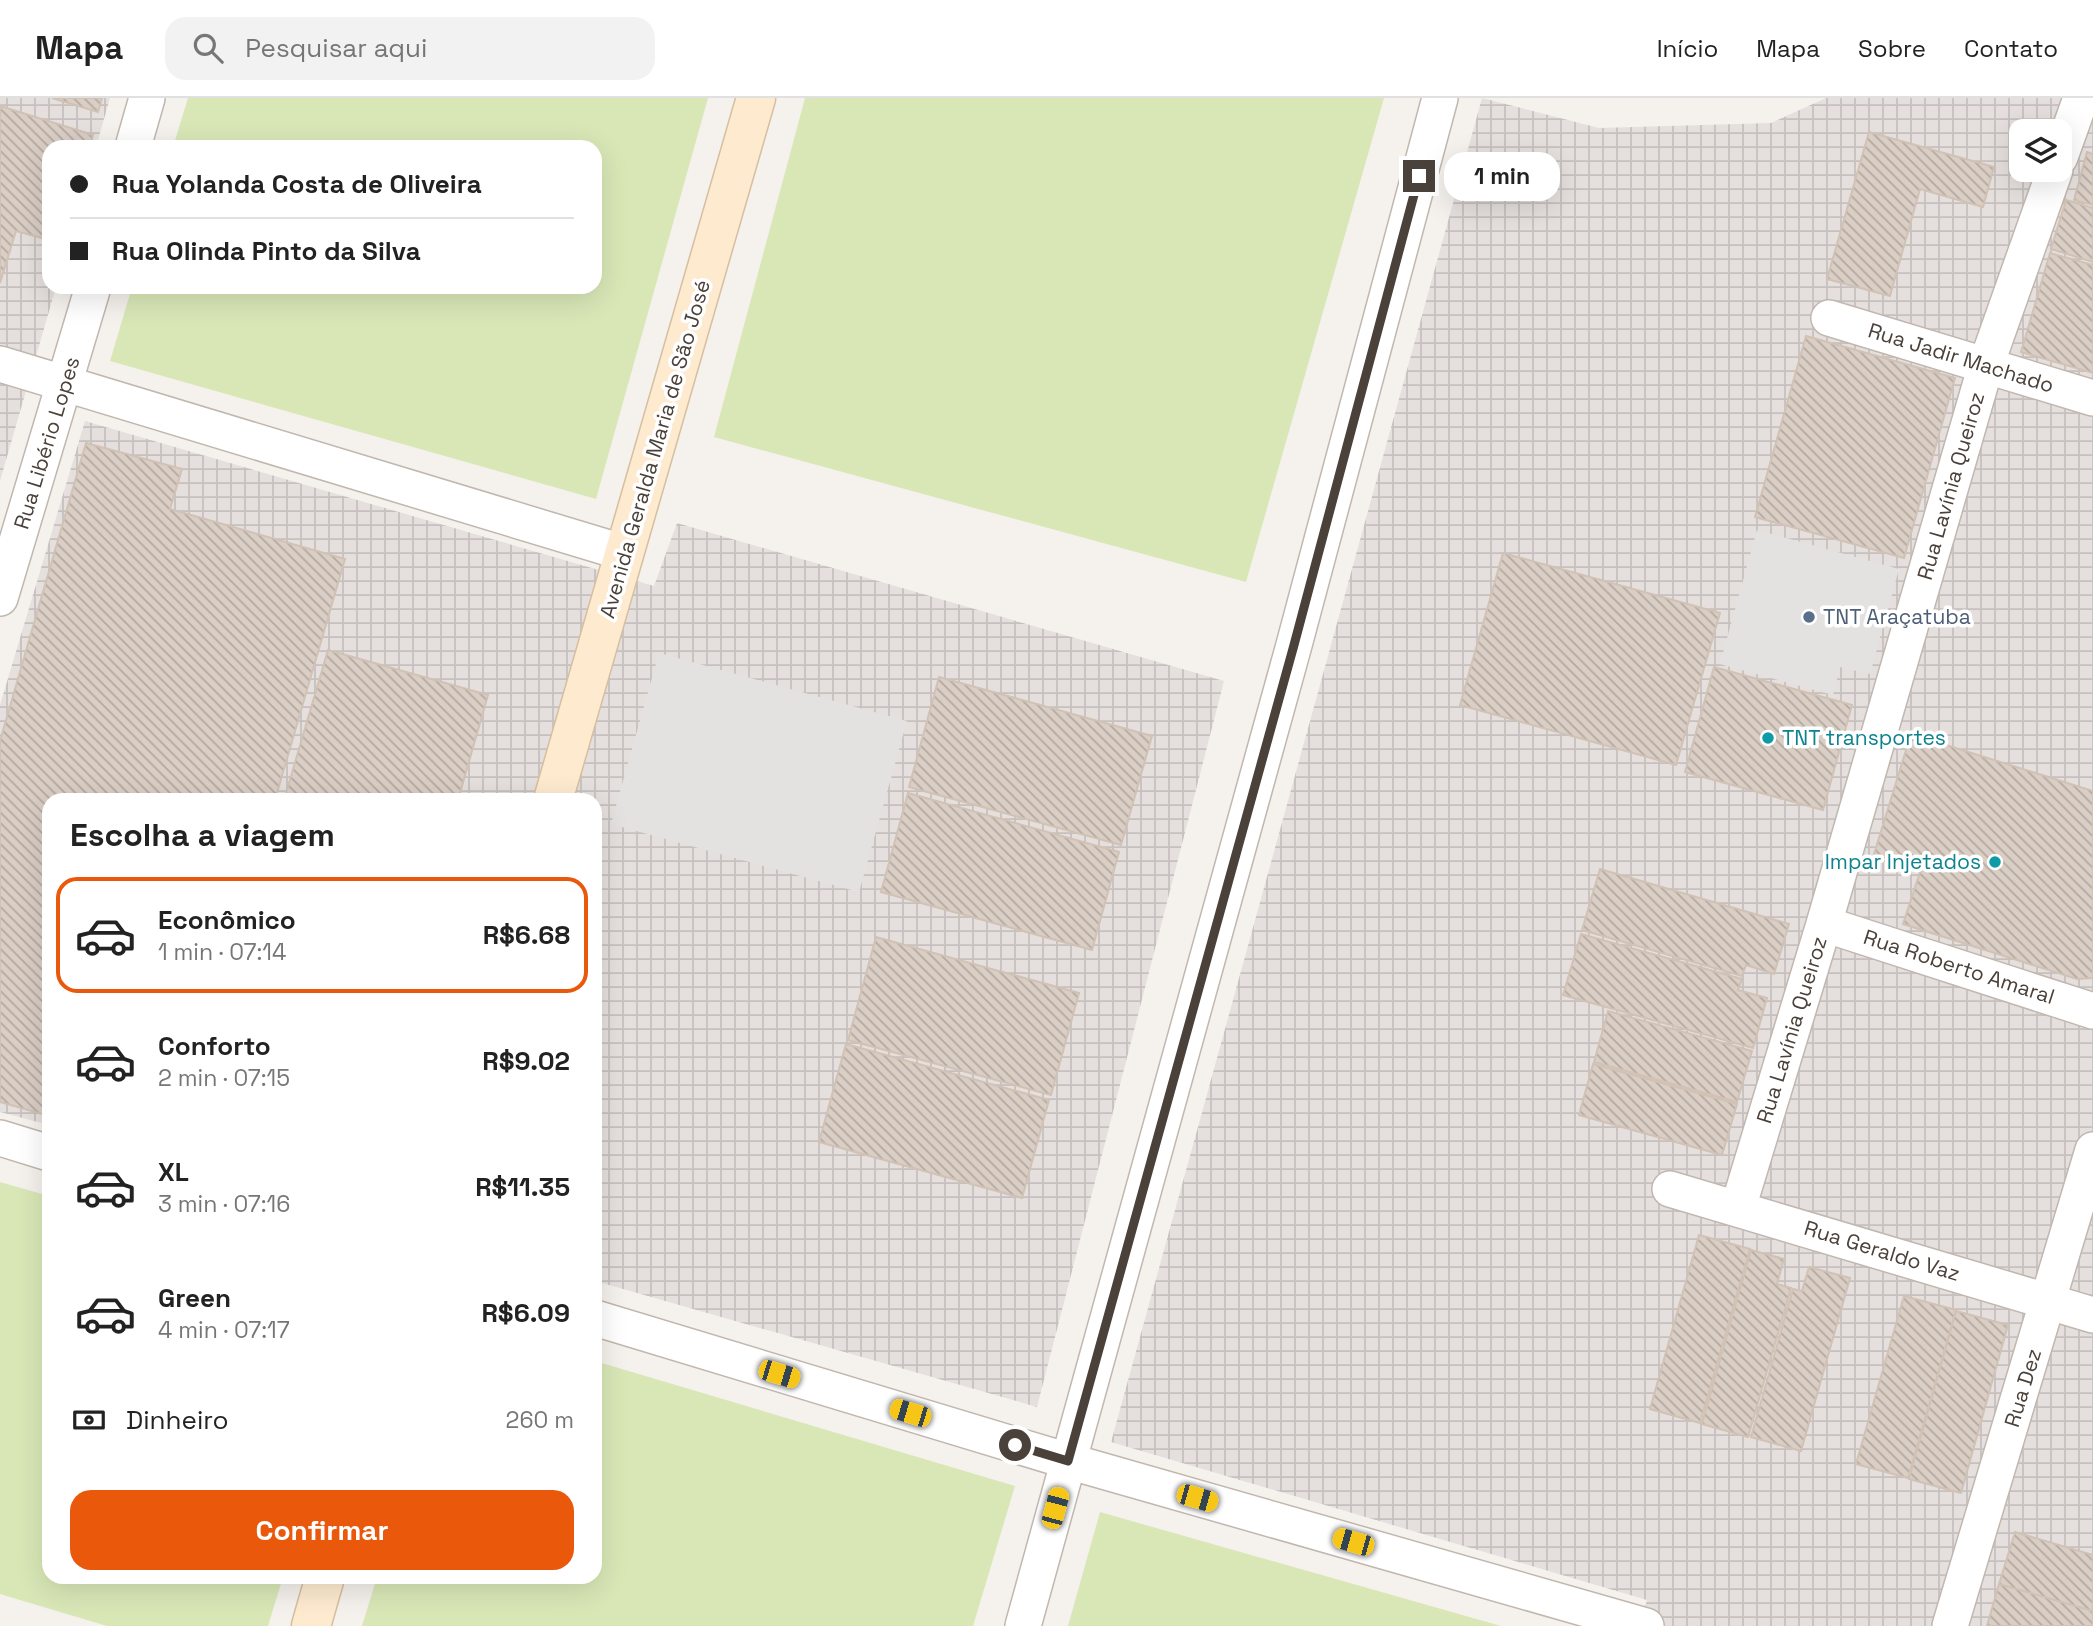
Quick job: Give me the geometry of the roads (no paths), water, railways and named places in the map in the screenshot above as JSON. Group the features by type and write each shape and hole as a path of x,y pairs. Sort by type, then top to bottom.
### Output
{"street":[{"path":"135,140 147,98"},
{"name":"Avenida Geralda Maria de São José","path":"555,793 756,98"},
{"path":"1023,1626 1294,645 1440,98"},
{"path":"2072,123 2081,98"},
{"name":"Rua Lavínia Queiroz","path":"1738,1208 1824,924 1986,365 2051,182"},
{"name":"Rua Libério Lopes","path":"0,598 91,294"},
{"name":"Rua Jadir Machado","path":"1829,318 2093,398"},
{"path":"0,364 625,553"},
{"name":"Rua Roberto Amaral","path":"1824,924 2093,1011"},
{"path":"0,1138 42,1151"},
{"name":"Rua Dez","path":"1950,1626 2093,1150"},
{"name":"Rua Geraldo Vaz","path":"1670,1189 2093,1315"},
{"path":"602,1320 1611,1621 1646,1626"},
{"path":"311,1626 323,1584"}],"place":[{"name":"TNT Araçatuba","path":"1809,617"},
{"name":"TNT transportes","path":"1768,738"},
{"name":"Impar Injetados","path":"1995,862"}]}
